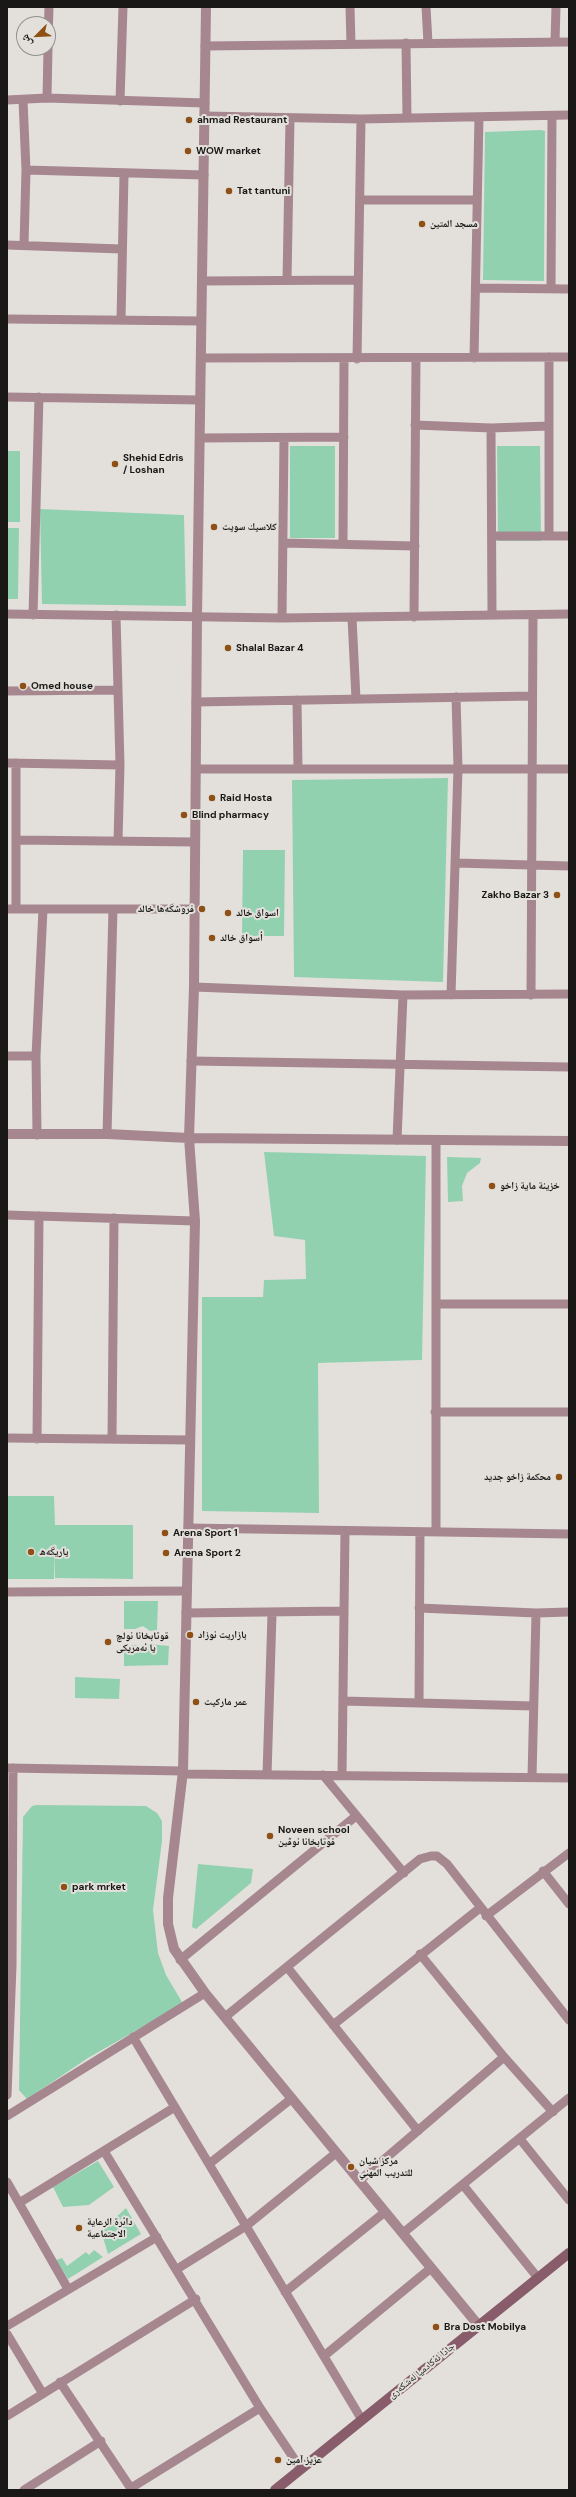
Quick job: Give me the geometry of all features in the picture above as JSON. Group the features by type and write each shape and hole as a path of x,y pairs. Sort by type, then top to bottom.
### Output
{"main road":[{"name":"جادا ئه‌كادميا له‌شكه‌رى","path":"275,2490 569,2253"}],"street":[{"path":"120,101 123,7"},
{"path":"206,7 197,617 194,986 189,1138 195,1220 183,1772 167,1911 170,1937 180,1960 205,1993 479,2326"},
{"path":"350,7 351,44"},
{"path":"426,7 428,43"},
{"path":"555,42 556,7"},
{"path":"205,46 569,42"},
{"path":"406,43 407,118"},
{"path":"47,98 48,56"},
{"path":"7,100 47,98 205,103"},
{"path":"23,100 26,170 24,245"},
{"path":"205,116 290,119 361,119 569,115"},
{"path":"551,289 552,116"},
{"path":"474,358 479,117"},
{"path":"287,280 290,119"},
{"path":"357,359 361,119"},
{"path":"26,170 124,174 204,175"},
{"path":"121,320 121,249 124,174"},
{"path":"360,200 477,200"},
{"path":"7,245 121,249"},
{"path":"202,281 358,280"},
{"path":"476,288 569,289"},
{"path":"7,319 201,321"},
{"path":"549,357 549,536"},
{"path":"201,358 357,359 569,357"},
{"path":"414,617 416,358"},
{"path":"343,544 344,359"},
{"path":"7,397 200,400"},
{"path":"33,615 39,397"},
{"path":"415,425 491,428 549,426"},
{"path":"491,428 492,615"},
{"path":"200,438 344,437"},
{"path":"282,618 284,438"},
{"path":"492,536 569,536"},
{"path":"283,543 415,546"},
{"path":"7,614 282,618 569,614"},
{"path":"531,995 533,614"},
{"path":"116,615 120,765 118,841"},
{"path":"352,618 356,699"},
{"path":"7,691 118,690"},
{"path":"196,702 532,696"},
{"path":"451,995 458,768 456,697"},
{"path":"297,700 298,769"},
{"path":"120,765 12,763 16,840 11,909 195,909"},
{"path":"196,769 569,769"},
{"path":"16,840 195,842"},
{"path":"455,863 569,866"},
{"path":"37,1135 36,1056 43,909"},
{"path":"107,1134 112,910"},
{"path":"194,986 403,995 569,994"},
{"path":"397,1140 403,995"},
{"path":"7,1056 36,1056"},
{"path":"191,1061 569,1067"},
{"path":"7,1134 107,1134 189,1138 569,1141"},
{"path":"436,1140 436,1532"},
{"path":"7,1215 195,1220"},
{"path":"37,1438 39,1216"},
{"path":"112,1439 114,1218"},
{"path":"436,1304 569,1304"},
{"path":"435,1412 569,1412"},
{"path":"7,1438 190,1440"},
{"path":"188,1528 569,1534"},
{"path":"342,1776 345,1531"},
{"path":"419,1703 420,1532"},
{"path":"7,1592 187,1591"},
{"path":"419,1608 536,1613 569,1612"},
{"path":"186,1613 272,1614 344,1611"},
{"path":"532,1777 536,1613"},
{"path":"268,1775 272,1614"},
{"path":"343,1702 533,1706"},
{"path":"7,2095 10,1768 268,1775 569,1778"},
{"path":"323,1775 404,1873"},
{"path":"180,1960 356,1816"},
{"path":"333,2025 420,1954 569,1853"},
{"path":"225,2017 420,1859 437,1856 447,1864 483,1912 569,2020"},
{"path":"542,1871 569,1904"},
{"path":"420,1954 504,2057 553,2112"},
{"path":"287,1967 418,2131"},
{"path":"7,2116 205,1993"},
{"path":"133,2037 362,2420"},
{"path":"359,2180 504,2057"},
{"path":"209,2164 291,2098"},
{"path":"403,2233 569,2098"},
{"path":"19,2203 175,2107"},
{"path":"520,2139 569,2200"},
{"path":"104,2151 196,2300 260,2408 301,2469"},
{"path":"177,2269 246,2226 336,2153"},
{"path":"7,2182 68,2289"},
{"path":"463,2185 538,2278"},
{"path":"285,2292 385,2212"},
{"path":"7,2326 157,2238"},
{"path":"324,2356 431,2268"},
{"path":"7,2416 60,2382 196,2300"},
{"path":"7,2334 42,2394"},
{"path":"60,2382 132,2489 260,2408"},
{"path":"24,2490 36,2486 101,2441"}],"green space":[{"path":"545,131 544,281 483,280 485,132"},
{"path":"290,446 335,446 335,538 290,538"},
{"path":"497,446 540,446 541,541 498,541"},
{"path":"7,451 20,451 20,522 7,522"},
{"path":"40,509 184,515 186,606 42,604"},
{"path":"7,528 19,528 18,599 7,599"},
{"path":"448,778 443,982 294,977 292,780"},
{"path":"243,850 285,850 284,936 242,936"},
{"path":"264,1152 426,1156 422,1360 318,1363 319,1513 202,1511 202,1297 263,1297 264,1280 306,1279 305,1240 274,1236"},
{"path":"447,1157 481,1158 480,1163 467,1173 462,1186 463,1201 448,1202"},
{"path":"7,1496 54,1496 55,1525 133,1525 133,1579 55,1578 55,1551 54,1579 7,1579"},
{"path":"124,1601 158,1601 157,1630 150,1631 143,1626 135,1629 124,1629"},
{"path":"149,1644 169,1646 168,1665 124,1666 124,1645 138,1645 143,1648"},
{"path":"75,1677 120,1679 119,1699 75,1698"},
{"path":"32,1806 146,1806 157,1813 162,1821 162,1841 153,1910 158,1953 166,1975 182,2002 179,2006 88,2058 27,2099 19,2090 23,1817"},
{"path":"198,1864 253,1869 251,1883 196,1929 192,1927"},
{"path":"98,2161 114,2187 89,2205 63,2207 53,2187"},
{"path":"126,2208 141,2234 108,2254 101,2231"},
{"path":"94,2250 103,2257 68,2279 56,2260 62,2258 67,2266 86,2252 89,2255"}],"place":[{"name":"ahmad Restaurant","path":"189,120"},
{"name":"WOW market","path":"188,151"},
{"name":"Tat tantuni","path":"229,191"},
{"name":"مسجد المتين","path":"422,224"},
{"name":"Shehid Edris / Loshan","path":"115,464"},
{"name":"كلاسيك سويت","path":"214,527"},
{"name":"Shalal Bazar 4","path":"228,648"},
{"name":"Omed house","path":"23,686"},
{"name":"Raid Hosta","path":"212,798"},
{"name":"Blind pharmacy","path":"184,815"},
{"name":"Zakho Bazar 3","path":"557,895"},
{"name":"فروشگەها خالد","path":"202,909"},
{"name":"اسواق خالد","path":"228,913"},
{"name":"أسواق خالد","path":"212,938"},
{"name":"خزينة ماية زاخو","path":"492,1186"},
{"name":"محكمة زاخو جديد","path":"559,1477"},
{"name":"Arena Sport 1","path":"165,1533"},
{"name":"یاریگه‌ه","path":"31,1552"},
{"name":"Arena Sport 2","path":"166,1553"},
{"name":"بازاريت نوزاد","path":"190,1635"},
{"name":"قوتابخانا نولچ يا ئەمريكى","path":"108,1642"},
{"name":"عمر ماركيت","path":"196,1702"},
{"name":"Noveen school قوتابخانا نوڤين","path":"270,1836"},
{"name":"park mrket","path":"64,1887"},
{"name":"مركز شيان للتدريب المهني","path":"351,2167"},
{"name":"دائرة الرعاية الاجتماعية","path":"79,2228"},
{"name":"Bra Dost Mobilya","path":"436,2327"},
{"name":"عزيز آمين","path":"278,2460"}]}
